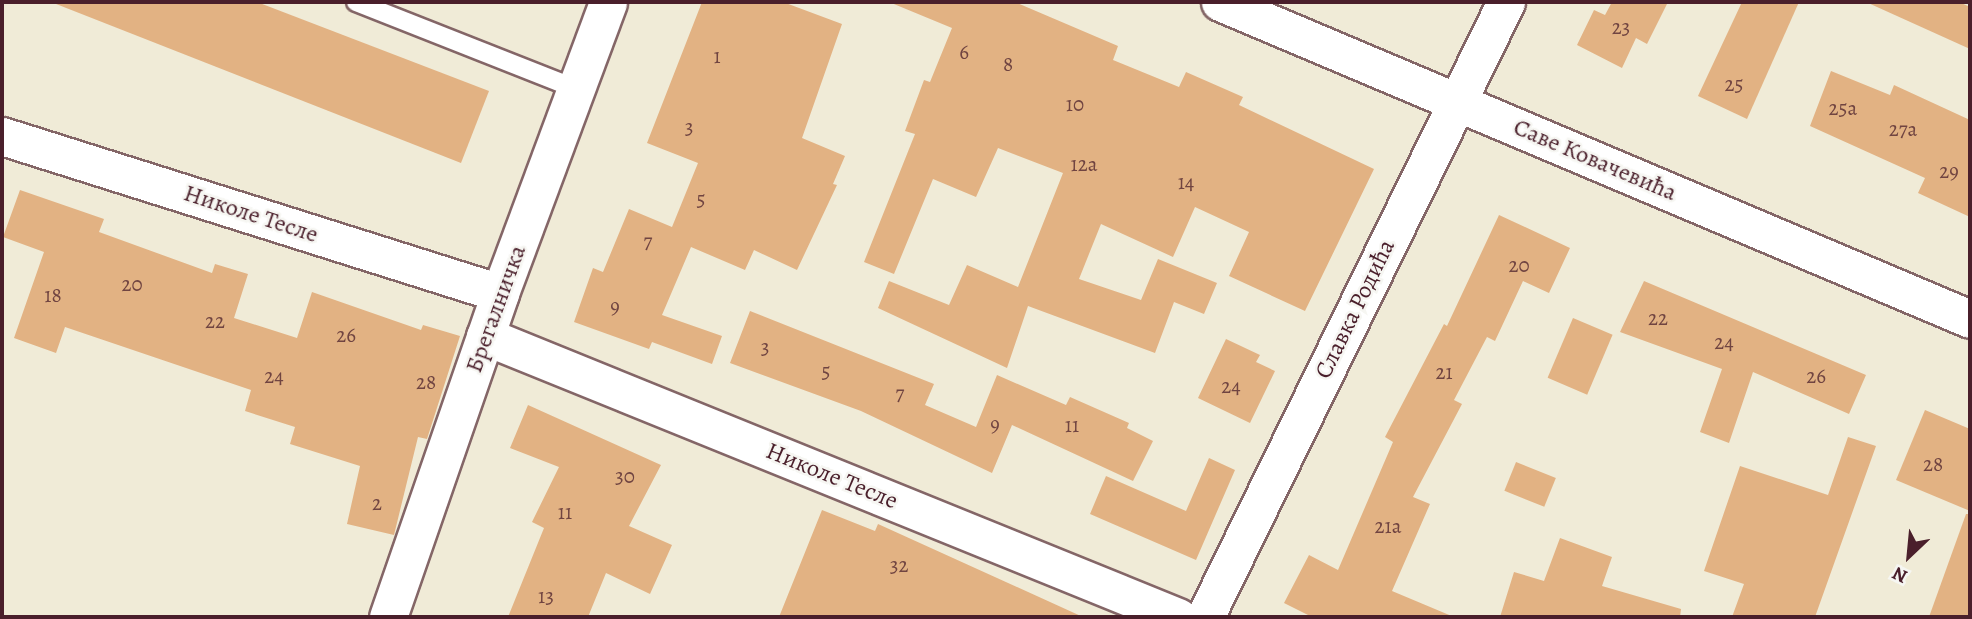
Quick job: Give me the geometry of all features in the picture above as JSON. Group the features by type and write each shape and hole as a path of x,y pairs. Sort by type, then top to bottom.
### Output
{"street":[{"name":"Брегалничка","path":"388,617 500,293 578,89 608,2"},
{"name":"Саве Ковачевића","path":"1220,2 1970,319"},
{"name":"Славка Родића","path":"1205,617 1506,2"},
{"name":"Николе Тесле","path":"2,135 500,293"},
{"name":"Николе Тесле","path":"485,336 1178,617"}],"lane":[{"path":"356,2 578,89"}],"building":[{"path":"51,2 257,2 489,91 461,163"},
{"path":"702,2 783,2 842,24 802,138 845,156 833,184 837,185 797,270 754,250 745,270 691,247 662,315 722,336 712,364 652,342 649,349 574,322 593,268 603,272 629,209 672,227 698,163 647,143"},
{"path":"889,2 1015,2 1118,46 1113,60 1179,87 1186,72 1243,97 1239,105 1374,169 1305,311 1229,276 1249,232 1195,207 1173,257 1101,224 1079,279 1141,300 1158,259 1217,283 1204,314 1174,302 1155,353 1028,306 1007,368 878,308 889,281 949,305 967,265 1018,287 1063,173 998,148 976,197 933,179 894,274 864,262 915,134 905,131 924,80 930,82 952,28"},
{"path":"1612,2 1668,2 1647,44 1636,38 1622,68 1577,45 1594,10 1605,15"},
{"path":"1742,2 1799,2 1747,119 1698,96"},
{"path":"1866,2 1959,2 1970,7 1970,49"},
{"path":"1831,71 1890,95 1894,85 1970,120 1970,217 1918,193 1925,178 1810,126"},
{"path":"20,190 104,219 99,232 212,273 215,264 248,274 234,318 297,338 312,292 421,330 423,325 460,336 427,439 418,437 394,535 347,524 360,466 290,444 295,427 245,411 251,390 65,327 56,353 14,338 44,252 3,237"},
{"path":"1499,215 1570,248 1549,293 1523,281 1495,341 1487,337 1454,400 1462,404 1413,497 1430,504 1392,591 1454,617 1312,617 1284,603 1309,555 1338,570 1393,442 1385,437 1444,324 1447,326"},
{"path":"1644,281 1866,375 1849,414 1753,372 1729,443 1700,432 1722,369 1620,332"},
{"path":"750,311 934,384 925,405 976,427 997,375 1066,405 1070,397 1129,423 1127,428 1153,441 1133,481 1012,425 992,473 861,411 730,363"},
{"path":"1573,318 1613,335 1587,395 1548,378"},
{"path":"1226,339 1260,355 1256,362 1275,371 1250,423 1198,398"},
{"path":"528,405 661,465 629,526 672,545 650,594 606,573 588,617 508,617 544,528 532,522 559,467 510,448"},
{"path":"1925,410 1970,429 1970,511 1896,480"},
{"path":"1848,437 1876,446 1815,617 1732,617 1744,584 1704,571 1740,466 1828,495"},
{"path":"1209,458 1235,470 1196,560 1090,514 1106,476 1186,511"},
{"path":"1516,462 1556,478 1544,507 1504,491"},
{"path":"822,510 875,531 878,524 1083,617 779,617"},
{"path":"1966,514 1970,514 1970,617 1929,617"},
{"path":"1560,538 1612,557 1602,586 1681,609 1680,617 1500,617 1514,572 1544,581"}]}
